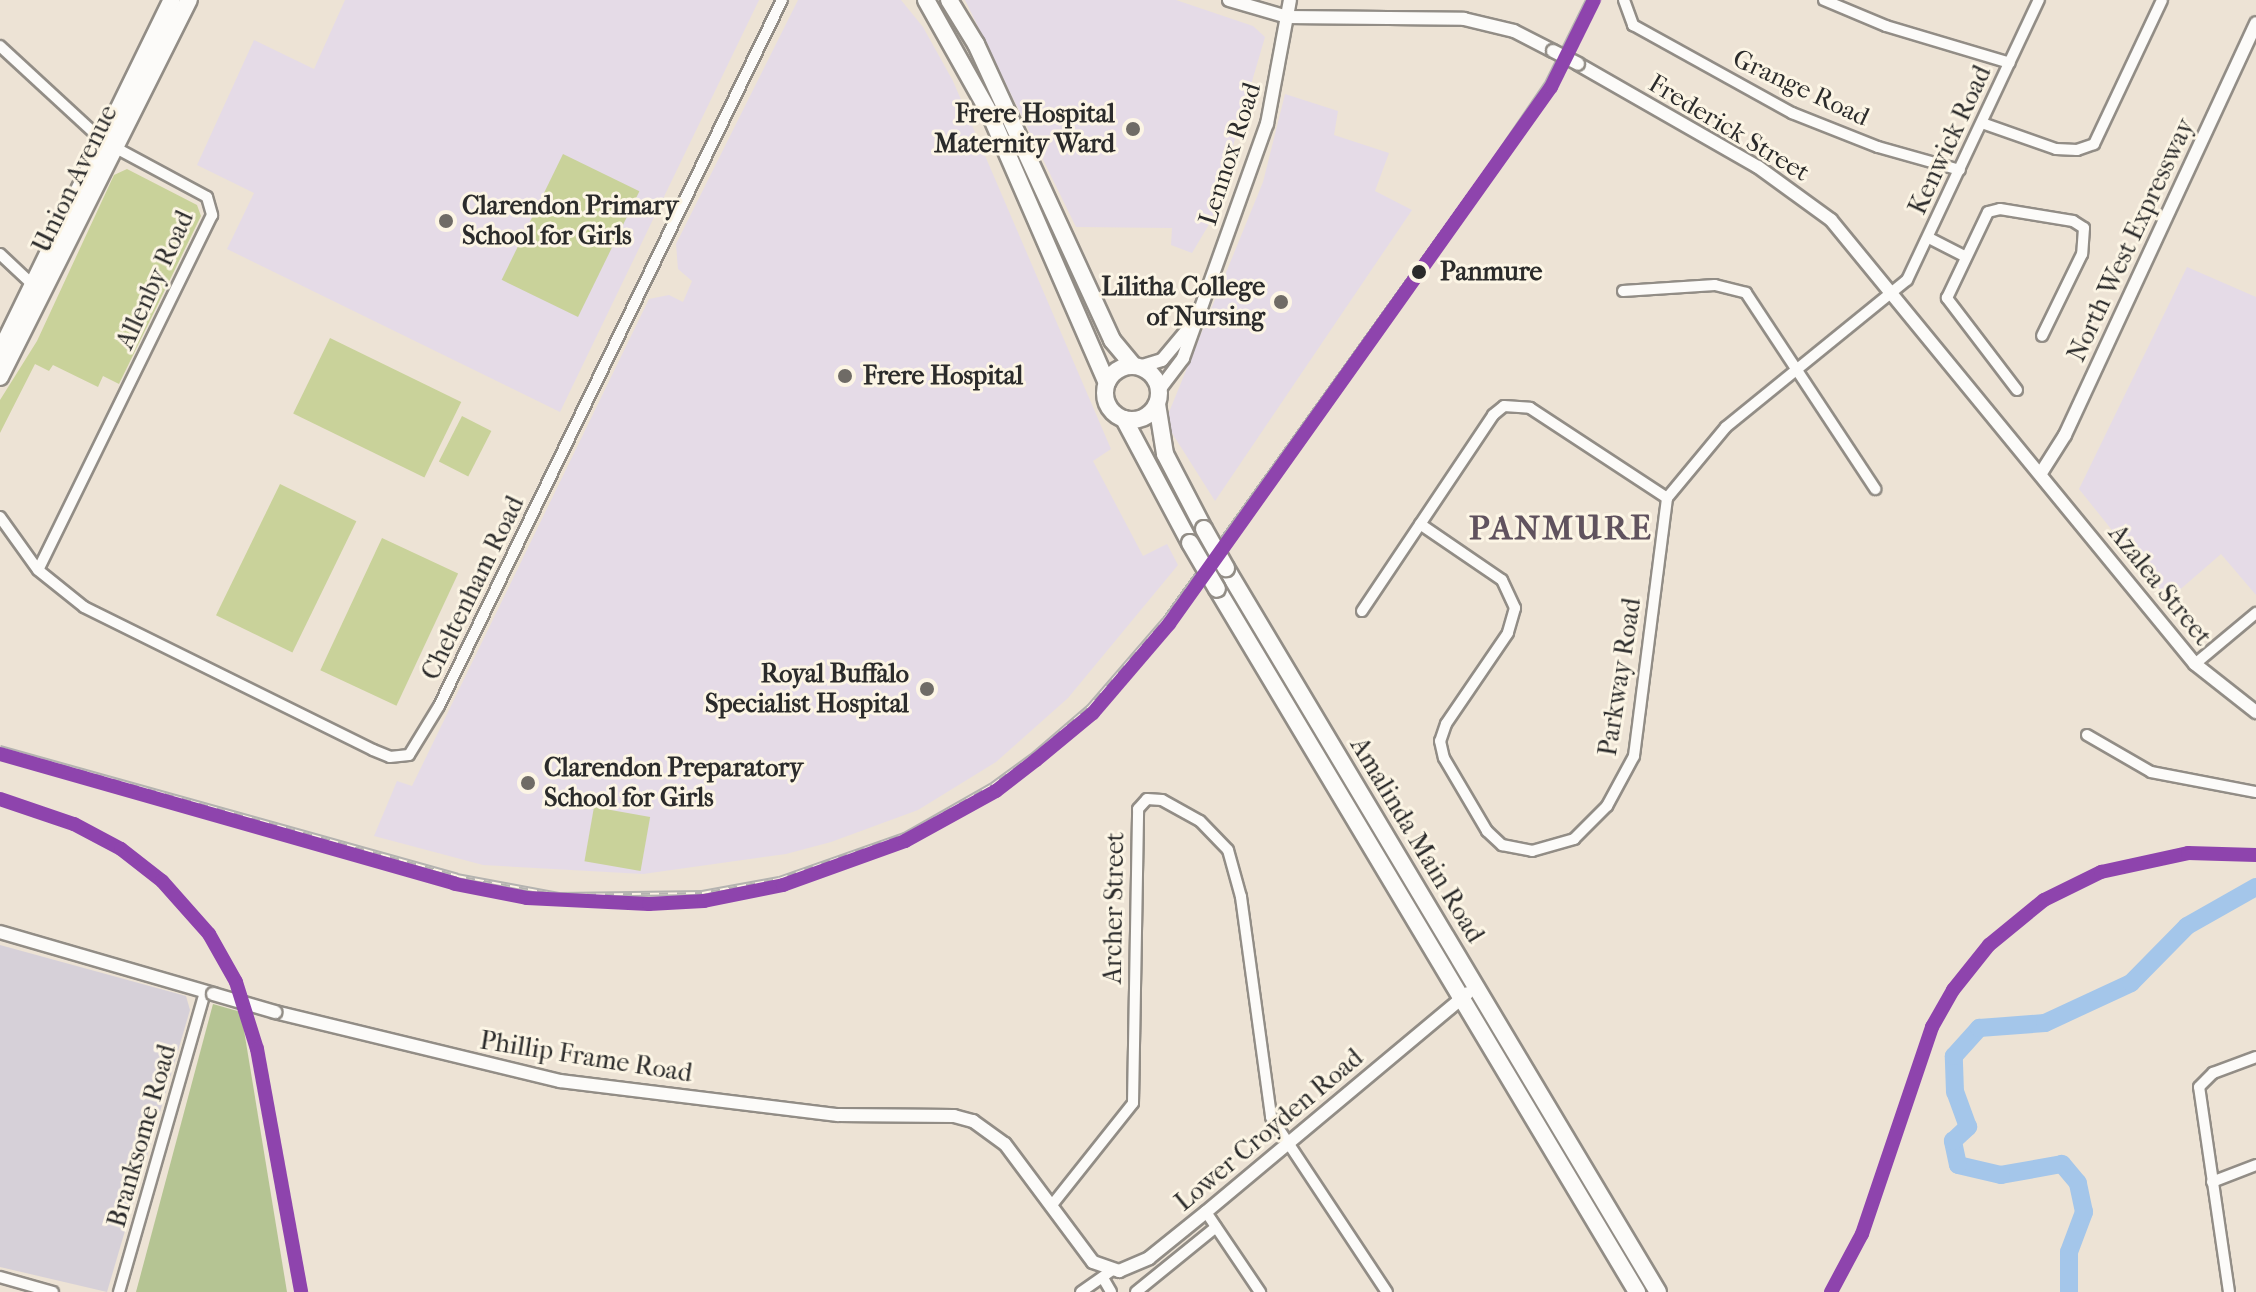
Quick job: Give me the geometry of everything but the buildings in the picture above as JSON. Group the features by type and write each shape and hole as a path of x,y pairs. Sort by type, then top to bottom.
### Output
{"main road":[{"name":"Amalinda Main Road","path":"926,0 990,114 1107,383 1106,400 1124,419 1217,589 1637,1292"},
{"path":"949,0 976,44 1112,340 1136,366 1153,375 1158,397 1140,419 1124,419"},
{"name":"Union Avenue","path":"0,377 39,290 182,1"},
{"name":"Union Avenue","path":"0,352 39,290"},
{"path":"1107,383 1117,370 1136,366"},
{"name":"Amalinda Main Road","path":"1158,397 1165,454 1204,529 1658,1292"}],"street":[{"name":"Cheltenham Road","path":"0,517 38,570 84,607 373,750 399,758 416,750 782,0"},
{"name":"Frederick Street","path":"1229,0 1287,17 1464,19 1514,31 1728,149 1809,202 1895,294 2041,473"},
{"name":"Lennox Road","path":"1158,397 1178,370 1271,113 1290,0"},
{"name":"Grange Road","path":"1624,0 1633,25 1792,113 1878,147 1960,170"},
{"path":"1824,0 1886,26 2010,63"},
{"name":"Kenwick Road","path":"1895,294 1929,238 2039,0"},
{"path":"1982,123 2056,149 2077,150 2094,144 2162,0"},
{"name":"North West Expressway","path":"2041,473 2065,435 2256,23"},
{"name":"Allenby Road","path":"0,46 110,145 207,197 212,215 38,570"},
{"path":"2017,390 1948,304 1948,291 1964,256 1983,217 1993,210 2073,221 2084,228 2082,254 2042,336"},
{"path":"1929,238 1964,256"},
{"path":"0,254 39,290"},
{"path":"1623,291 1715,285 1739,289 1757,305 1875,489"},
{"path":"1362,611 1493,415 1512,404 1530,408 1667,498 1709,444 1796,370 1895,294"},
{"name":"Lennox Road","path":"1136,366 1170,353 1195,317"},
{"name":"Azalea Street","path":"2041,473 2195,664 2256,712"},
{"name":"Parkway Road","path":"1420,524 1502,580 1514,599 1508,633 1446,724 1440,741 1444,758 1493,838 1511,849 1532,851 1585,832 1630,767 1667,498"},
{"path":"2195,664 2256,613"},
{"path":"2087,735 2131,764 2163,776 2256,792"},
{"name":"Archer Street","path":"1052,1205 1133,1103 1138,809 1147,799 1171,803 1200,821 1228,850 1241,897 1271,1117 1287,1145"},
{"name":"Phillip Frame Road","path":"0,932 275,1012 560,1081 838,1115 954,1116 973,1121 1005,1144 1093,1262 1107,1275"},
{"name":"Lower Croyden Road","path":"1081,1292 1107,1275 1140,1263 1206,1212 1477,986"},
{"name":"Branksome Road","path":"119,1292 209,993"},
{"path":"2229,1292 2199,1087 2213,1073 2256,1057"},
{"path":"1287,1145 1387,1292"},
{"path":"2212,1182 2256,1165"},
{"path":"1206,1212 1260,1292"},
{"name":"Lower Croyden Road","path":"1136,1292 1216,1227"},
{"path":"1107,1275 1111,1292"},
{"path":"0,1277 53,1292"}],"shaded area":[{"name":"Clarendon Primary School for Girls","path":"345,0 759,0 560,412 227,249 254,193 197,165 254,40 314,69"},
{"name":"Frere Hospital","path":"798,0 901,0 923,27 953,81 1111,449 1093,461 1143,556 1167,544 1178,565 1068,698 996,762 918,810 831,842 786,854 643,874 483,865 374,836 397,781 412,786 649,299 669,295 683,302 692,281 678,269 676,244"},
{"name":"Frere Hospital Maternity Ward","path":"965,0 1176,0 1253,26 1265,37 1211,221 1192,253 1171,245 1172,228 1076,227"},
{"name":"Lilitha College of Nursing","path":"1285,94 1338,111 1334,135 1389,153 1375,191 1412,210 1215,501 1165,422 1263,182"},
{"path":"2187,267 2256,297 2256,595 2221,554 2168,600 2079,489"},
{"path":"0,945 186,996 190,1010 107,1292 0,1267"}],"green space":[{"path":"563,154 639,191 578,317 502,280"},
{"path":"127,169 197,205 201,216 119,384 103,376 98,387 53,365 49,371 35,364 0,433 0,400 37,341 114,175"},
{"path":"330,338 461,402 424,478 293,413"},
{"path":"462,416 491,431 468,476 439,461"},
{"path":"280,484 356,521 292,652 216,615"},
{"path":"382,538 458,573 396,706 320,670"},
{"path":"594,807 650,817 641,871 584,861"},
{"path":"213,1004 241,1012 287,1292 136,1292"}],"waterway":[{"path":"2069,1292 2069,1252 2084,1212 2078,1183 2062,1164 2001,1175 1958,1165 1953,1141 1968,1127 1955,1092 1954,1056 1979,1028 2045,1023 2131,983 2187,926 2256,887"}],"railway":[{"path":"0,748 457,876 560,895 702,893 779,879 904,835 992,785 1033,755 1089,707 1165,619 1494,161 1547,83 1588,0"},
{"path":"0,799 74,824 121,849 162,881 209,934 236,982 257,1049 301,1292"},
{"path":"1831,1292 1862,1234 1932,1027 1953,990 1989,945 2044,900 2101,872 2188,853 2256,855"}],"transit line":[{"path":"0,754 455,884 527,898 649,904 704,901 783,885 905,841 996,791 1036,760 1093,713 1169,624 1551,87 1594,0"},
{"path":"0,799 74,824 121,849 162,881 209,934 236,982 257,1049 301,1292"},
{"path":"1831,1292 1862,1234 1932,1027 1953,990 1989,945 2044,900 2101,872 2188,853 2256,855"}],"place":[{"name":"Frere Hospital Maternity Ward","path":"1133,129"},
{"name":"Clarendon Primary School for Girls","path":"446,221"},
{"name":"Panmure","path":"1419,272"},
{"name":"Lilitha College of Nursing","path":"1281,302"},
{"name":"Frere Hospital","path":"845,376"},
{"name":"Royal Buffalo Specialist Hospital","path":"927,689"},
{"name":"Clarendon Preparatory School for Girls","path":"528,783"}],"district":[{"name":"PANMURE","path":"1561,529"}]}
